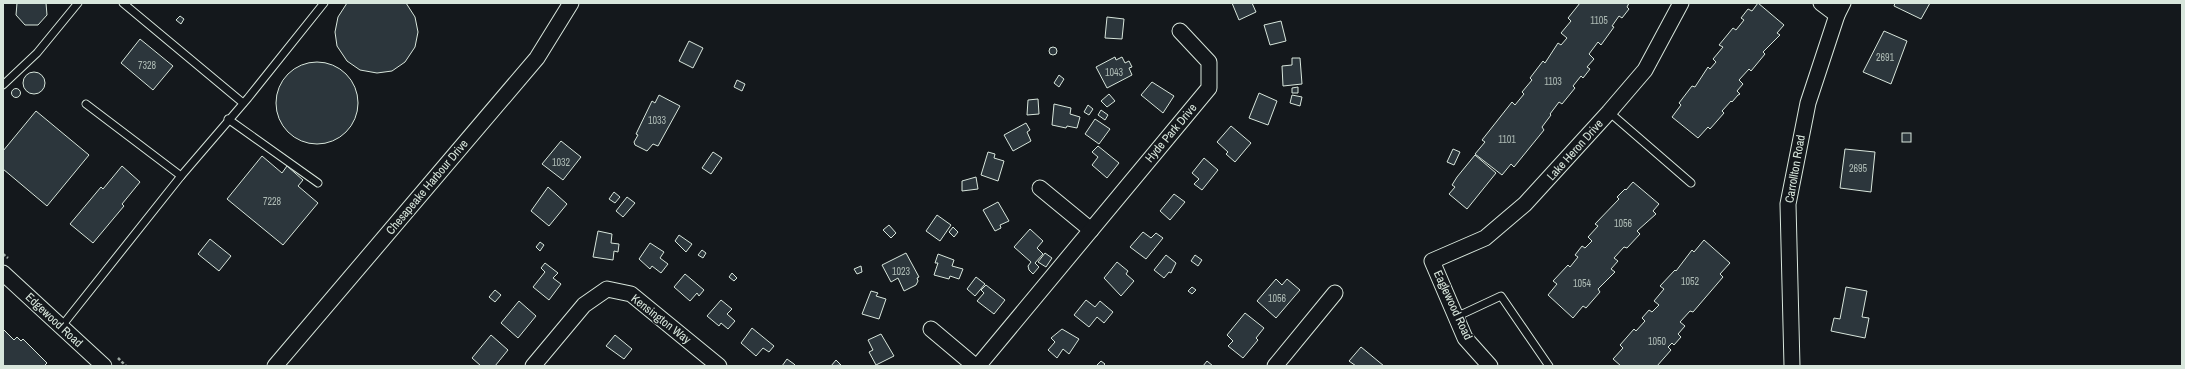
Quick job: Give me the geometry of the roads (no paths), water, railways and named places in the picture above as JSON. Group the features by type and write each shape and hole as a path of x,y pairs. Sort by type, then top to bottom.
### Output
{"street":[{"name":"Chesapeake Harbour Drive","path":"275,366 537,58 571,3"},
{"name":"Lake Heron Drive","path":"1432,261 1485,238 1519,209 1610,112 1645,70 1681,3"},
{"path":"1821,3 1840,9"},
{"name":"Carrollton Road","path":"1792,366 1788,204 1808,103 1840,9"},
{"name":"Hyde Park Drive","path":"931,329 976,366 1091,230 1209,88 1209,62 1180,31"},
{"path":"1040,188 1091,230"},
{"name":"Eaglewood Road","path":"1432,261 1465,338 1490,366"},
{"name":"Edgewood Road","path":"3,273 104,366"},
{"name":"Kensington Way","path":"533,366 584,305 607,289 631,294 719,366"},
{"path":"1275,366 1335,293"}],"lane":[{"path":"3,85 37,53 78,3"},
{"path":"123,3 243,103"},
{"path":"61,327 181,176 243,103 324,3"},
{"path":"86,104 181,176"},
{"path":"1610,112 1691,183"},
{"path":"228,119 318,183"},
{"path":"1456,317 1501,296 1549,366"}]}
